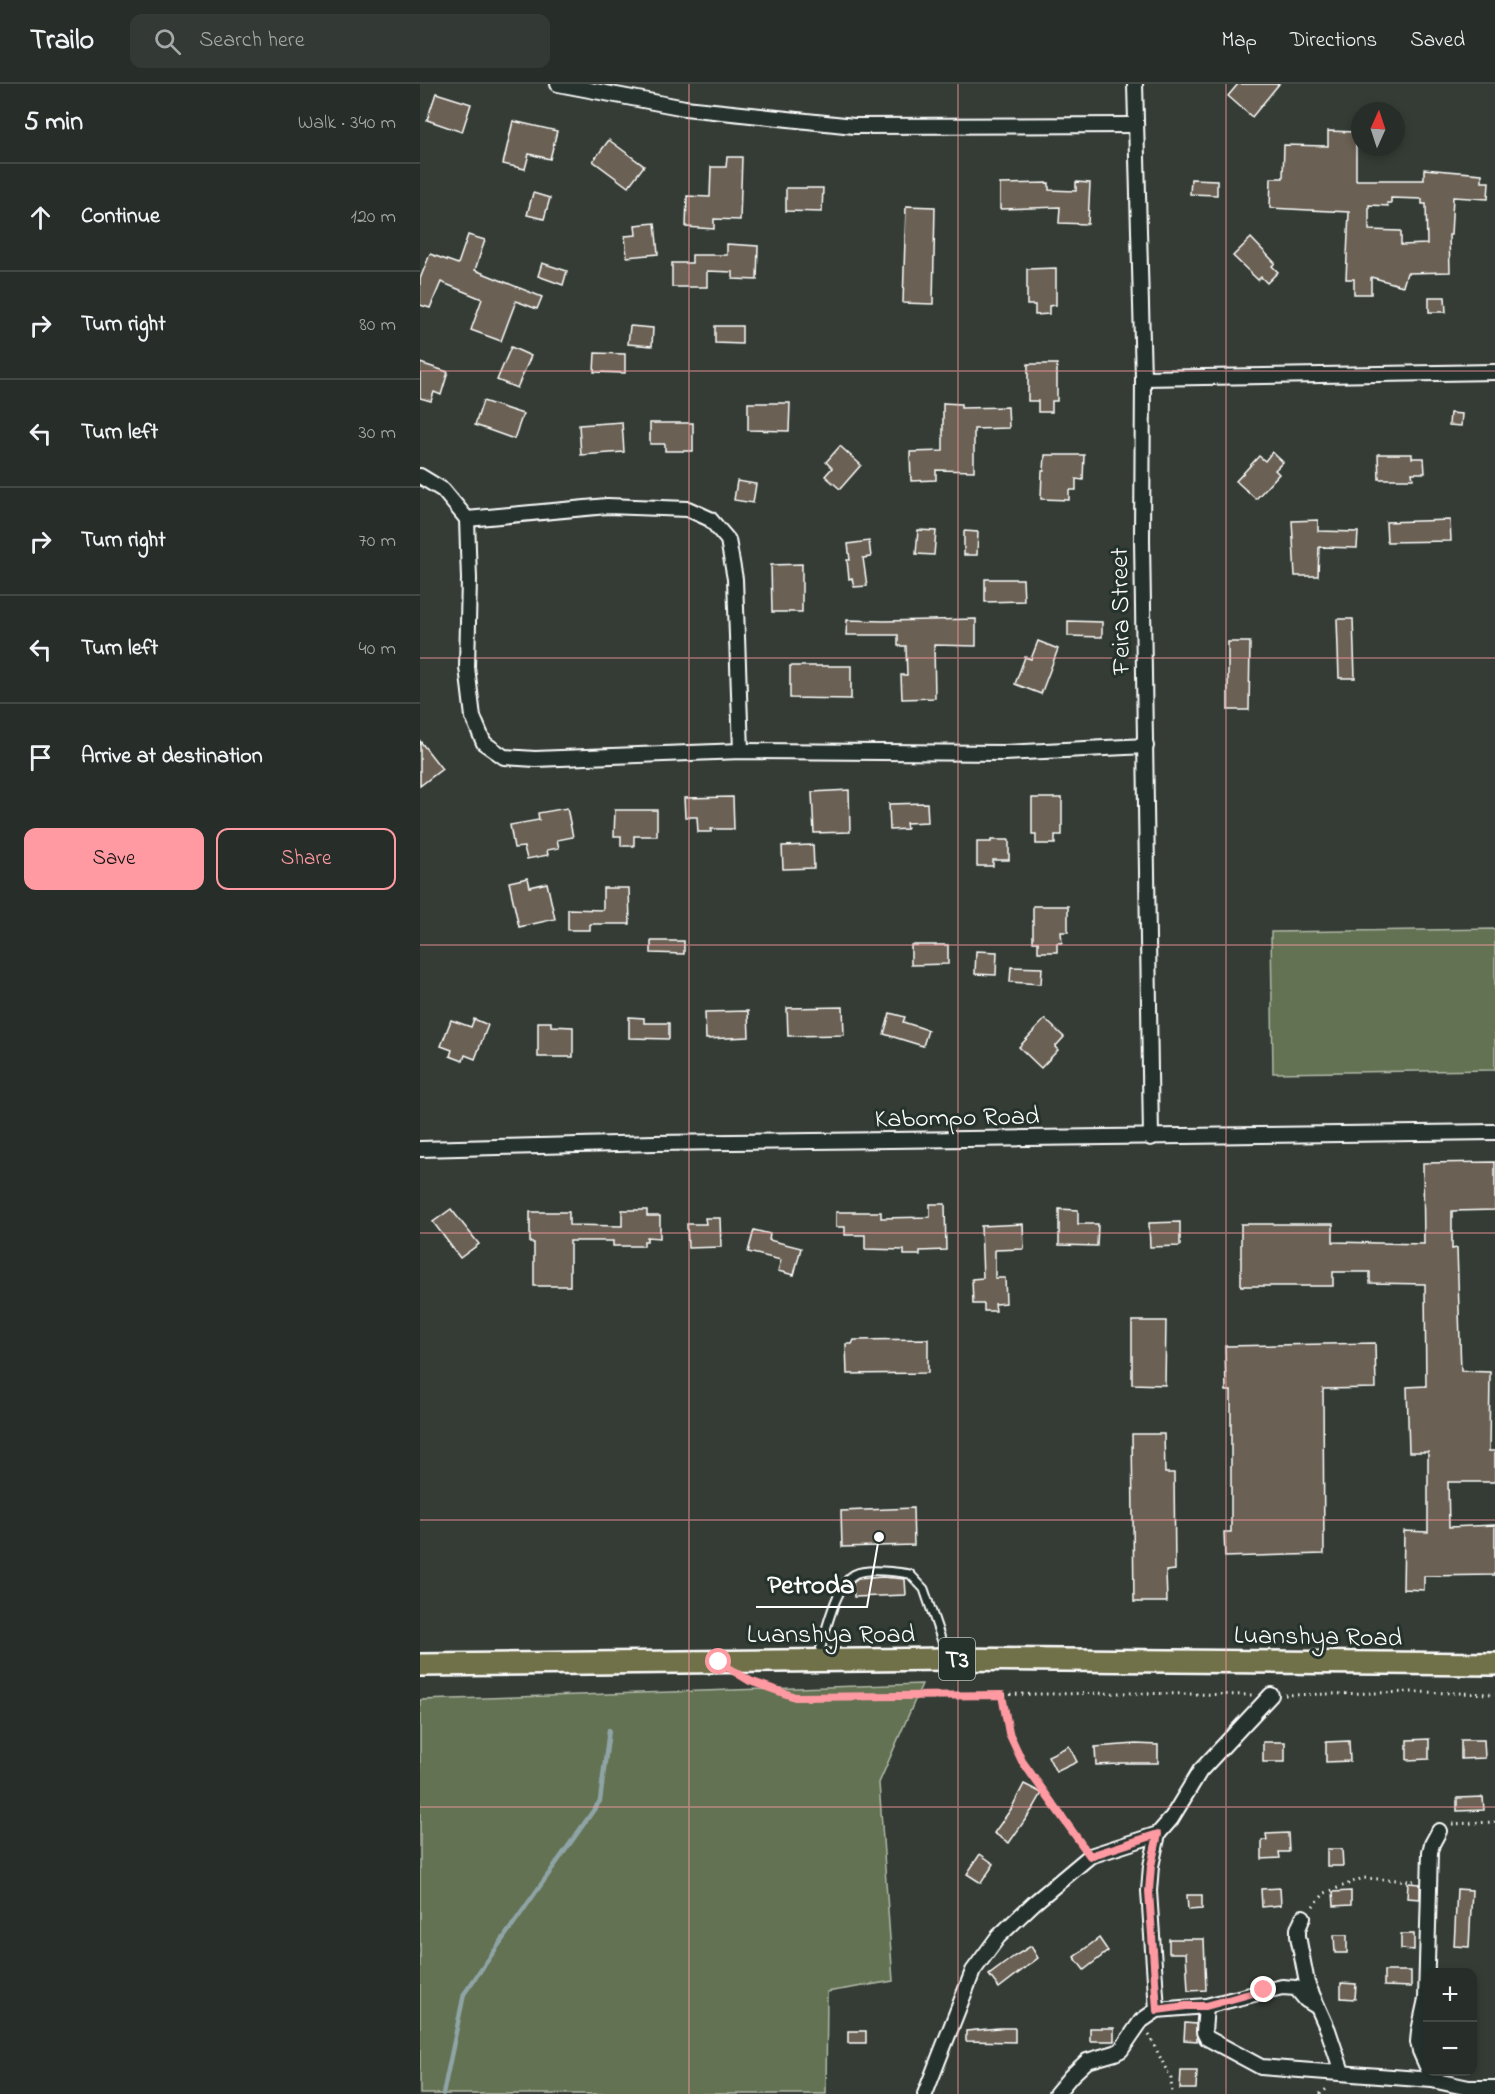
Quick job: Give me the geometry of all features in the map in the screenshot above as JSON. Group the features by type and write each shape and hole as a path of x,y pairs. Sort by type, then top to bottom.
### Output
{"highway":[{"name":"Luanshya Road","path":"420,1665 948,1659 1495,1664"}],"street":[{"path":"558,84 685,108 855,126 1135,125"},
{"name":"Feira Street","path":"1135,84 1143,378 1142,540 1151,1138"},
{"path":"1143,378 1495,372"},
{"path":"420,476 443,490 467,519 469,579 466,667 474,717 484,743 504,757 535,759 741,751 1004,753 1146,746"},
{"path":"467,519 607,506 688,509 710,519 728,540 735,579 741,751"},
{"name":"Kabompo Road","path":"420,1149 655,1143 1495,1132"},
{"path":"1157,2010 1149,1891 1151,1866 1158,1834 1171,1819 1200,1771 1270,1695"},
{"path":"1423,2058 1418,2042 1426,1999 1428,1879 1432,1844 1439,1831"},
{"path":"925,2094 973,1971 998,1937 1090,1856 1158,1834"},
{"path":"1303,1917 1298,1936 1306,1983 1328,2030 1342,2072"},
{"path":"1056,2094 1087,2061 1121,2049 1141,2021 1157,2010 1206,2006 1282,1987 1296,1988 1306,2000 1316,2006"},
{"path":"1206,2006 1204,2032 1206,2037 1251,2062 1270,2068 1423,2073"},
{"path":"1438,2076 1469,2088 1495,2088"}],"lane":[{"path":"818,1660 842,1585 855,1573 884,1570 910,1574 924,1589 948,1659"}],"path":[{"path":"716,1660 750,1681 795,1697 1124,1693 1495,1694"},
{"path":"1002,1695 1009,1733 1022,1761 1090,1856"},
{"path":"1439,1831 1454,1823 1495,1822"},
{"path":"1303,1917 1325,1893 1363,1878 1407,1882 1428,1879"},
{"path":"1141,2021 1172,2079 1172,2094"}],"green space":[{"path":"1495,929 1495,1070 1273,1073 1271,932"},
{"path":"922,1684 879,1783 893,1981 827,1992 826,2094 420,2094 420,1700"}],"building":[{"path":"1238,84 1279,84 1252,117 1228,96"},
{"path":"436,93 471,104 462,132 427,120"},
{"path":"513,121 557,131 550,159 529,154 525,169 503,164"},
{"path":"1328,131 1351,132 1351,156 1356,156 1356,180 1424,180 1424,169 1482,174 1482,182 1489,182 1488,199 1453,197 1451,235 1449,235 1450,272 1407,273 1403,286 1371,277 1371,294 1354,294 1354,279 1346,279 1349,212 1270,208 1271,178 1283,178 1284,145 1328,146","holes":["1391,198 1422,199 1422,204 1426,204 1427,244 1401,245 1401,231 1369,230 1369,205 1388,206 1387,203 1391,203"]},
{"path":"609,140 644,166 628,187 593,161"},
{"path":"727,157 742,157 740,220 714,219 714,229 686,227 687,196 710,197 711,167 726,167"},
{"path":"1191,179 1217,180 1217,195 1190,194"},
{"path":"1076,182 1090,183 1088,224 1059,223 1060,207 1000,209 1000,184 1049,183 1049,190 1076,191"},
{"path":"786,188 823,188 822,212 786,211"},
{"path":"533,193 550,198 544,219 527,215"},
{"path":"906,206 935,207 933,304 903,303"},
{"path":"655,223 658,254 627,257 625,236 636,235 635,225"},
{"path":"468,235 485,240 475,270 542,297 537,309 516,301 501,341 471,330 482,299 441,282 430,308 420,305 420,279 430,254 458,264"},
{"path":"1251,238 1275,263 1272,266 1278,272 1267,283 1261,277 1258,280 1233,256"},
{"path":"727,244 758,246 757,280 733,279 733,272 707,271 707,287 672,287 672,263 692,263 692,255 727,255"},
{"path":"542,263 567,271 563,285 538,276"},
{"path":"1056,268 1056,305 1049,306 1049,314 1035,315 1035,305 1027,305 1027,269"},
{"path":"1429,297 1445,297 1446,312 1429,312"},
{"path":"630,326 653,328 652,346 628,344"},
{"path":"715,326 742,326 742,344 715,343"},
{"path":"511,347 531,356 517,388 497,380"},
{"path":"595,353 625,354 625,373 594,372"},
{"path":"420,363 448,372 441,395 434,392 431,401 420,398"},
{"path":"1028,364 1057,364 1057,401 1052,401 1052,412 1038,412 1038,401 1028,401"},
{"path":"483,401 523,414 514,439 475,425"},
{"path":"748,403 790,403 789,431 748,430"},
{"path":"943,403 961,404 961,408 1008,407 1009,428 974,429 974,471 936,470 936,480 911,481 910,452 943,451"},
{"path":"1450,413 1462,414 1461,426 1449,425"},
{"path":"622,422 624,452 581,455 579,425"},
{"path":"650,423 693,423 693,451 665,451 665,444 650,444"},
{"path":"840,446 861,465 840,489 825,476 832,468 826,462"},
{"path":"1272,452 1283,462 1275,470 1279,474 1256,499 1236,481 1259,456 1265,461"},
{"path":"1378,454 1412,454 1412,458 1424,458 1425,473 1412,473 1413,479 1379,479"},
{"path":"1045,455 1084,455 1083,480 1076,479 1076,490 1069,490 1069,500 1041,499"},
{"path":"737,481 756,484 753,503 734,500"},
{"path":"1318,520 1318,531 1358,532 1357,548 1319,547 1318,576 1295,576 1292,521"},
{"path":"1450,520 1451,541 1387,542 1386,522"},
{"path":"918,530 936,531 934,555 916,554"},
{"path":"964,531 978,532 977,555 964,555"},
{"path":"869,541 871,557 863,558 867,586 854,587 852,578 849,579 848,544"},
{"path":"802,564 802,612 772,612 771,565"},
{"path":"985,579 1023,579 1024,601 985,602"},
{"path":"976,619 976,646 934,645 935,698 902,699 901,675 907,675 906,646 898,646 898,635 846,635 847,620"},
{"path":"1337,619 1353,619 1355,678 1339,678"},
{"path":"1068,621 1102,622 1102,637 1068,636"},
{"path":"1038,641 1058,649 1041,694 1015,684 1025,657 1031,659"},
{"path":"1228,642 1250,642 1249,710 1228,710"},
{"path":"790,666 851,666 851,699 790,698"},
{"path":"420,741 442,769 420,786"},
{"path":"849,790 850,832 814,833 812,792"},
{"path":"733,797 734,829 711,829 711,832 698,832 697,817 685,817 684,798"},
{"path":"1032,798 1062,798 1062,835 1055,835 1055,844 1036,844 1036,834 1032,834"},
{"path":"927,803 928,822 906,823 907,829 890,830 889,804"},
{"path":"567,808 573,837 557,840 559,848 547,850 548,855 527,859 524,847 514,848 510,825 539,820 538,813"},
{"path":"615,810 657,810 657,836 634,836 634,846 621,846 621,836 614,836"},
{"path":"991,840 1009,840 1009,860 993,860 993,866 977,866 977,842 991,842"},
{"path":"813,845 814,868 783,869 782,846"},
{"path":"528,878 530,887 547,883 555,919 519,927 509,882"},
{"path":"603,888 629,888 630,924 590,924 590,930 568,930 568,909 603,910"},
{"path":"1033,906 1068,906 1068,932 1061,932 1062,943 1057,943 1057,952 1038,952 1038,942 1033,942"},
{"path":"651,941 684,941 684,954 651,953"},
{"path":"911,945 948,945 948,964 911,965"},
{"path":"976,951 997,952 996,975 975,974"},
{"path":"1011,967 1042,968 1041,984 1010,982"},
{"path":"843,1007 844,1035 788,1036 787,1008"},
{"path":"748,1011 749,1037 706,1039 705,1012"},
{"path":"890,1013 905,1017 903,1022 928,1030 923,1046 884,1034"},
{"path":"629,1017 644,1018 644,1023 669,1023 669,1039 629,1038"},
{"path":"474,1019 488,1025 475,1059 465,1055 463,1061 450,1056 452,1050 441,1046 451,1020 471,1027"},
{"path":"1045,1019 1064,1037 1055,1047 1058,1050 1041,1068 1019,1047"},
{"path":"538,1022 551,1022 551,1026 573,1027 573,1057 538,1057"},
{"path":"1495,1162 1495,1210 1452,1211 1452,1249 1457,1248 1461,1371 1490,1372 1489,1451 1495,1451 1495,1482 1448,1482 1449,1527 1495,1525 1495,1575 1424,1576 1424,1590 1403,1589 1404,1531 1428,1532 1428,1452 1409,1452 1407,1387 1426,1386 1425,1284 1370,1283 1370,1272 1333,1272 1333,1286 1241,1286 1241,1224 1333,1224 1333,1242 1424,1244 1423,1163"},
{"path":"930,1204 945,1204 946,1250 920,1251 920,1255 904,1255 904,1250 865,1249 865,1235 845,1235 845,1227 836,1227 836,1212 881,1212 881,1218 930,1217"},
{"path":"451,1209 479,1244 460,1258 433,1222"},
{"path":"1059,1209 1078,1210 1078,1224 1098,1224 1097,1246 1059,1245"},
{"path":"622,1210 647,1210 647,1216 660,1216 660,1238 647,1237 644,1246 613,1246 613,1241 570,1241 570,1286 534,1286 534,1243 530,1243 530,1212 569,1212 569,1225 622,1226"},
{"path":"705,1218 720,1218 721,1247 688,1248 687,1224 706,1224"},
{"path":"1180,1222 1180,1246 1150,1247 1149,1223"},
{"path":"1023,1224 1024,1249 995,1250 995,1278 1005,1278 1006,1303 995,1304 996,1311 984,1311 984,1304 973,1304 972,1279 983,1278 981,1226"},
{"path":"754,1230 770,1234 769,1240 801,1248 794,1275 778,1271 781,1260 748,1252"},
{"path":"1132,1321 1166,1321 1165,1385 1132,1384"},
{"path":"928,1339 928,1373 847,1374 846,1344 852,1344 854,1340"},
{"path":"1375,1343 1376,1388 1323,1389 1324,1554 1225,1557 1224,1532 1231,1532 1231,1391 1226,1391 1225,1346"},
{"path":"1132,1434 1164,1434 1165,1473 1174,1473 1175,1570 1166,1571 1167,1602 1134,1602"},
{"path":"913,1508 914,1545 842,1547 841,1511"},
{"path":"882,1577 905,1579 906,1595 854,1597 853,1583 858,1579"},
{"path":"1429,1739 1429,1759 1407,1760 1407,1740"},
{"path":"1461,1740 1484,1740 1485,1758 1461,1759"},
{"path":"1349,1741 1350,1761 1326,1762 1326,1742"},
{"path":"1263,1742 1285,1742 1285,1762 1263,1762"},
{"path":"1158,1745 1158,1763 1096,1765 1095,1747"},
{"path":"1069,1746 1077,1762 1056,1772 1048,1756"},
{"path":"1024,1784 1042,1793 1009,1843 994,1833 1011,1809"},
{"path":"1483,1797 1484,1810 1457,1811 1457,1798"},
{"path":"1288,1833 1289,1852 1279,1852 1280,1858 1262,1859 1262,1840 1267,1840 1266,1834"},
{"path":"1327,1849 1342,1849 1343,1866 1327,1866"},
{"path":"980,1854 994,1864 981,1883 967,1874"},
{"path":"1408,1883 1420,1884 1420,1899 1407,1898"},
{"path":"1280,1888 1281,1905 1262,1907 1261,1889"},
{"path":"1457,1889 1472,1890 1469,1947 1454,1946"},
{"path":"1351,1891 1351,1905 1334,1906 1333,1892"},
{"path":"1187,1895 1202,1895 1202,1909 1188,1910"},
{"path":"1401,1934 1414,1934 1414,1950 1401,1949"},
{"path":"1334,1935 1347,1935 1347,1953 1335,1953"},
{"path":"1099,1938 1108,1951 1084,1970 1074,1957"},
{"path":"1169,1939 1204,1939 1206,1990 1188,1991 1186,1953 1169,1953"},
{"path":"1031,1946 1038,1958 999,1988 989,1975"},
{"path":"1384,1971 1411,1971 1411,1987 1384,1986"},
{"path":"1341,1983 1356,1984 1355,1999 1341,1998"},
{"path":"1185,2023 1196,2024 1197,2041 1184,2040"},
{"path":"1015,2028 1015,2042 966,2041 966,2031"},
{"path":"1090,2028 1114,2028 1114,2041 1090,2041"},
{"path":"848,2031 866,2031 866,2043 848,2043"},
{"path":"1181,2071 1197,2071 1196,2089 1180,2089"}],"waterway":[{"path":"443,2094 464,1994 600,1801 609,1730"}],"place":[{"name":"Petroda","path":"879,1537"}],"route":[{"path":"719,1662 750,1681 795,1697 1002,1695 1009,1733 1022,1761 1090,1856 1158,1834 1151,1866 1149,1891 1157,2010 1206,2006 1264,1990"}]}
